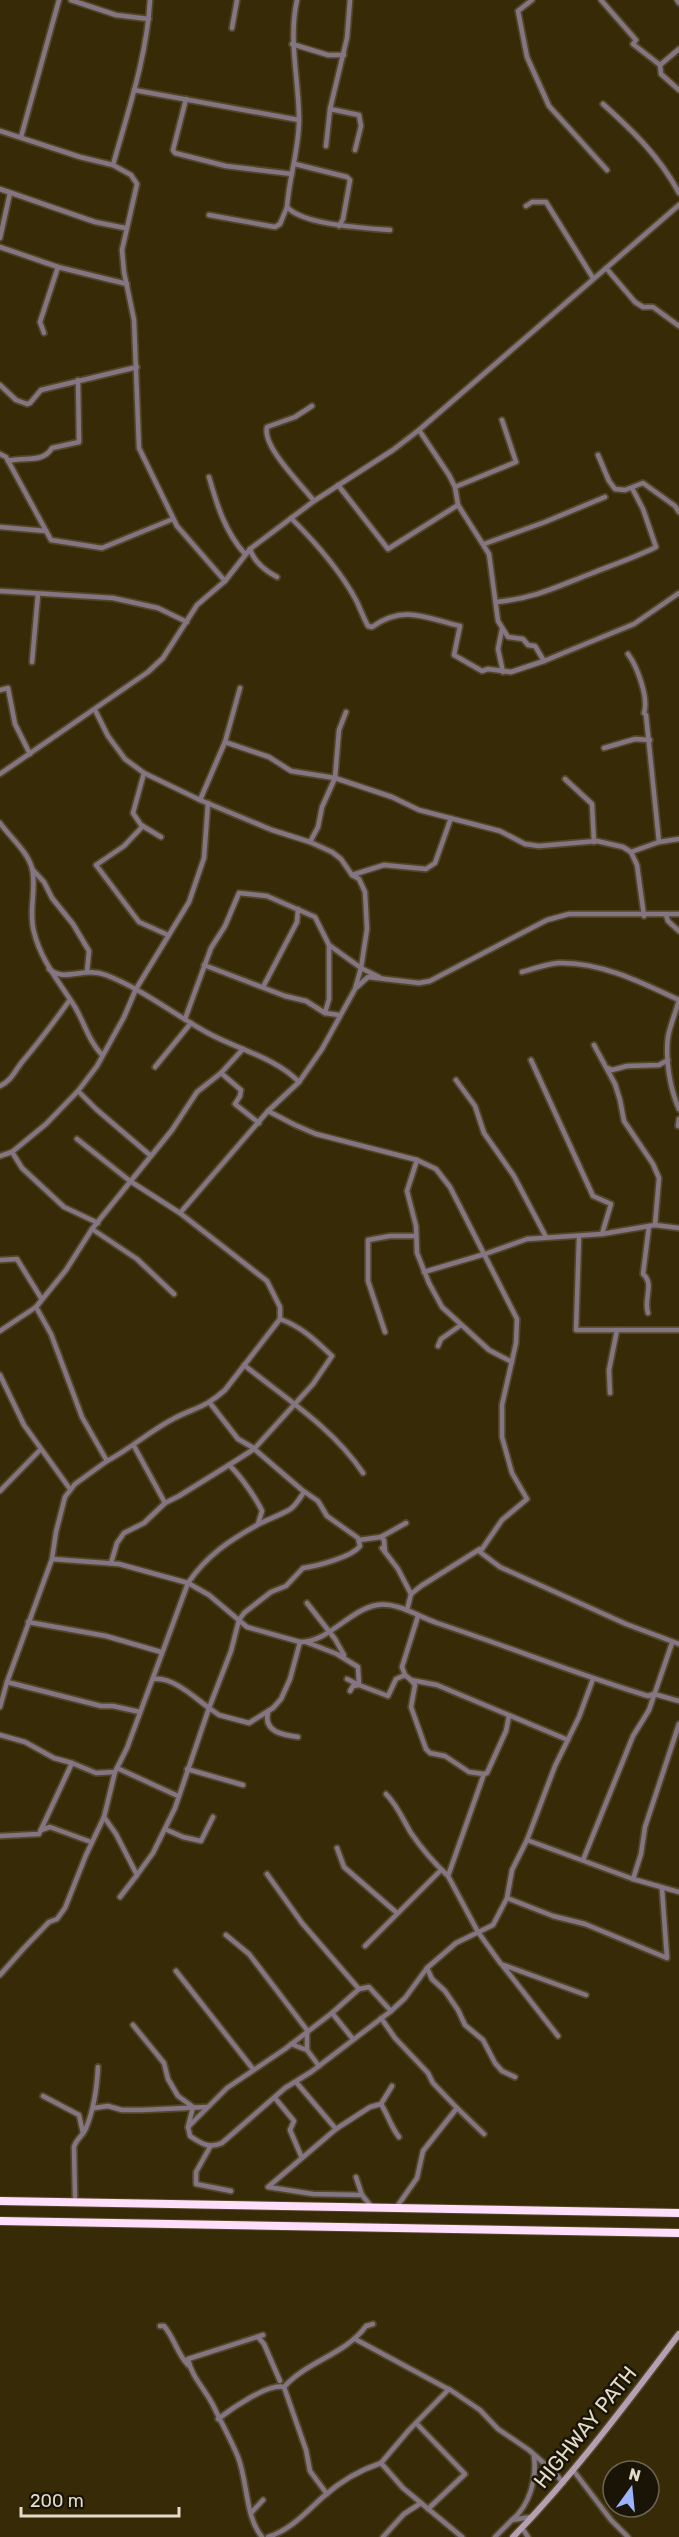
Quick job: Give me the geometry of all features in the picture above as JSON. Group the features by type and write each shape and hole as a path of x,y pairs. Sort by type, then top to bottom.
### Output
{"highway":[{"path":"0,2201 369,2210 679,2213"},
{"path":"0,2221 679,2233"}],"street":[{"path":"21,137 59,0"},
{"path":"71,0 116,15 149,19"},
{"path":"113,165 134,90 149,19 150,0"},
{"path":"232,28 237,0"},
{"path":"209,215 275,227 280,224 287,207 295,164 299,120 292,44 297,0"},
{"path":"326,146 330,109 344,55 351,0"},
{"path":"532,0 518,11 527,57 543,87 545,98 555,114 607,170"},
{"path":"601,0 636,40 633,45 660,65 661,74 679,90"},
{"path":"292,44 328,55 344,55"},
{"path":"660,65 679,49"},
{"path":"134,90 299,120"},
{"path":"186,99 173,150 178,155 226,166 292,174"},
{"path":"603,104 642,140 668,172 679,193"},
{"path":"330,109 359,115 361,126 355,150"},
{"path":"0,130 80,157 113,165 131,175 137,184 125,228 122,260 134,320 139,448 173,519 225,581"},
{"path":"295,164 347,177 350,180 343,219 339,226"},
{"path":"0,189 95,222 125,228"},
{"path":"0,238 10,193"},
{"path":"526,206 532,202 546,202 593,278"},
{"path":"0,774 148,672 163,658 198,605 225,581 250,549 314,501 418,430 679,205"},
{"path":"287,207 292,213 339,226 390,230"},
{"path":"0,247 58,267 127,284"},
{"path":"44,333 40,322 58,267"},
{"path":"606,268 635,302 643,307 652,307 679,326"},
{"path":"0,385 16,400 27,404 41,390 137,367"},
{"path":"8,461 20,457 39,459 48,454 52,448 79,442 78,380"},
{"path":"312,406 295,417 272,424 267,427 266,432 275,454 314,501"},
{"path":"455,487 516,462 502,420"},
{"path":"418,430 439,458 455,487 458,505 489,554 495,602 502,629 498,649 503,672"},
{"path":"0,454 8,461 51,540 102,548 173,519"},
{"path":"598,455 615,489 632,488 643,483 675,506 679,512"},
{"path":"209,477 223,521 235,543 245,554"},
{"path":"338,485 388,549 458,505"},
{"path":"495,602 521,599 548,592 579,578 626,562 656,547 643,509 632,488"},
{"path":"484,544 545,522 605,496"},
{"path":"291,518 331,564 355,599 368,626 372,627 388,617 420,614 460,626 454,655 482,671 488,669 511,672 544,661 634,624 679,593"},
{"path":"0,526 46,531"},
{"path":"250,549 252,556 268,572 278,577"},
{"path":"0,591 113,598 158,608 187,622"},
{"path":"32,662 38,594"},
{"path":"502,629 508,636 523,639 528,645 535,646 544,661"},
{"path":"628,654 639,676 650,740 659,842"},
{"path":"0,690 8,688 15,724 30,754"},
{"path":"200,800 225,742 240,688"},
{"path":"95,710 108,736 125,759 144,773 208,804 332,852 352,875 359,879 365,892 367,929 361,968 355,989 322,1049 299,1082 268,1111 180,1213"},
{"path":"310,842 318,827 322,807 335,778 339,730 346,712"},
{"path":"603,748 635,739 650,740"},
{"path":"225,742 269,757 291,771 335,778 392,797 419,810 500,831 525,844 539,846 594,842 623,847 632,852 637,865 644,916"},
{"path":"144,773 132,809 135,818 143,826 161,837"},
{"path":"565,779 592,804 594,842"},
{"path":"0,1156 12,1152 46,1124 78,1091 102,1055 124,1017 135,989 189,902 204,858 208,804"},
{"path":"352,875 384,865 426,869 435,863 451,818"},
{"path":"0,823 24,853 32,869 44,882 52,898 73,924 89,951 87,972"},
{"path":"143,826 124,846 96,865 139,922 168,935"},
{"path":"632,852 659,842 679,839"},
{"path":"32,869 32,925 36,942 49,969 81,1018 87,1035 102,1055"},
{"path":"185,1019 194,1000 204,965 239,893 267,896 315,917 329,945 329,992 325,1013"},
{"path":"263,987 297,922 298,909"},
{"path":"355,989 368,977 419,983 430,981 547,920 568,914 644,916 679,914"},
{"path":"666,915 668,921 679,931"},
{"path":"329,945 361,968 381,978"},
{"path":"522,972 556,963 582,963 651,986 679,1000 668,1038 668,1061 675,1101 679,1108"},
{"path":"204,965 306,1001 325,1013 339,1015"},
{"path":"49,969 56,975 66,976 76,972 107,975 163,1004 191,1023 288,1070 299,1082"},
{"path":"0,1086 12,1080 16,1071 69,1001"},
{"path":"155,1067 191,1023"},
{"path":"594,1045 608,1068 621,1100 624,1121 653,1164 659,1178 655,1225"},
{"path":"0,1332 36,1307 66,1270 92,1229 172,1130 197,1092 221,1073 243,1049"},
{"path":"668,1053 668,1061"},
{"path":"531,1060 593,1196 611,1204 602,1234"},
{"path":"608,1068 612,1070 627,1066 659,1065 668,1061"},
{"path":"221,1073 241,1090 235,1104 259,1123"},
{"path":"456,1080 475,1106 484,1133 514,1176 546,1237"},
{"path":"78,1091 151,1156"},
{"path":"268,1111 316,1134 417,1160 436,1169 450,1186 517,1318 512,1362 502,1405 502,1437 512,1473 527,1499 502,1520 480,1549 436,1575 411,1594 407,1610"},
{"path":"678,1126 679,1119"},
{"path":"0,1707 52,1559 65,1497 70,1489 107,1461 134,1446 173,1419 210,1403 225,1390 280,1319 280,1307 267,1281 180,1213 130,1181 77,1139"},
{"path":"12,1152 22,1168 63,1207 98,1224"},
{"path":"417,1160 407,1191 416,1226 417,1253 424,1272 442,1307 489,1350 512,1362"},
{"path":"424,1272 527,1239 579,1237 655,1225 679,1228"},
{"path":"648,1313 646,1307 650,1284 649,1279 643,1274 649,1226"},
{"path":"92,1229 137,1259 174,1294"},
{"path":"385,1332 368,1281 368,1240 390,1236 416,1236"},
{"path":"579,1237 576,1330 679,1330"},
{"path":"0,1260 17,1260 41,1298"},
{"path":"36,1307 51,1334 82,1417 107,1461"},
{"path":"111,1563 117,1543 124,1533 144,1522 165,1503 179,1497 254,1449 313,1384 332,1356 310,1334 280,1319"},
{"path":"438,1346 441,1339 461,1325"},
{"path":"610,1393 609,1370 617,1330"},
{"path":"244,1365 294,1403 347,1451 363,1473"},
{"path":"0,1375 24,1425 70,1489"},
{"path":"120,1897 153,1853 165,1829 231,1651 239,1620 244,1613 271,1592 286,1586 303,1568 314,1567 357,1550 360,1546 359,1540 327,1516 318,1501 304,1492 254,1449 238,1439 210,1403"},
{"path":"134,1446 165,1503"},
{"path":"0,1491 40,1450"},
{"path":"229,1465 238,1474 262,1511 258,1525"},
{"path":"0,1975 49,1922 57,1919 66,1908 91,1842 104,1817 116,1770 154,1679 161,1652 188,1583 209,1556 258,1525 291,1509 304,1492"},
{"path":"359,1540 381,1537 406,1523"},
{"path":"381,1537 384,1550 398,1569 411,1594"},
{"path":"480,1549 480,1552 500,1568 672,1643 679,1644"},
{"path":"52,1559 111,1563 188,1583 209,1594 247,1627 303,1642 345,1658 358,1667 359,1685"},
{"path":"307,1603 335,1639 345,1658"},
{"path":"154,1679 160,1678 172,1683 219,1715 249,1723 268,1712 280,1699 303,1642 377,1605 398,1606 418,1616 468,1632 593,1679 648,1696 654,1694 679,1701"},
{"path":"418,1616 403,1658 402,1667 405,1676 411,1680 437,1686 568,1740"},
{"path":"28,1622 106,1636 152,1652 161,1652"},
{"path":"583,1860 633,1736 649,1710 672,1643"},
{"path":"347,1679 388,1696 396,1679 405,1676"},
{"path":"231,2191 196,2184 196,2172 210,2147 222,2143 285,2088 319,2066 353,2038 391,2012 405,1998 427,1968 456,1942 493,1925 507,1898 512,1870 527,1840 593,1679"},
{"path":"411,1680 415,1686 411,1707 426,1749 429,1753 445,1756 470,1772 487,1773 506,1731 509,1716"},
{"path":"7,1682 100,1706 113,1706 140,1712"},
{"path":"350,1691 353,1686 359,1685"},
{"path":"268,1712 267,1720 270,1727 280,1735 298,1737"},
{"path":"633,1880 645,1827 679,1724"},
{"path":"0,1735 25,1742 54,1758 96,1773 116,1770 178,1796"},
{"path":"556,1735 563,1749"},
{"path":"0,1836 39,1834 72,1763"},
{"path":"187,1769 243,1785"},
{"path":"448,1876 483,1774"},
{"path":"386,1794 396,1804 402,1818 421,1847 448,1876 478,1932 558,2036"},
{"path":"104,1817 116,1834 137,1875"},
{"path":"165,1829 183,1837 201,1841 213,1817"},
{"path":"41,1830 50,1827 91,1842"},
{"path":"527,1840 633,1880 679,1892"},
{"path":"337,1848 344,1867 397,1913"},
{"path":"365,1946 441,1870"},
{"path":"267,1874 302,1923 359,1989"},
{"path":"507,1898 553,1916 585,1924 667,1958 662,1889"},
{"path":"226,1935 249,1954 307,2030 307,2050"},
{"path":"501,1964 586,1995"},
{"path":"427,1968 432,1979 445,1991 458,2010 465,2025 483,2040 502,2072 515,2077"},
{"path":"177,1971 253,2069"},
{"path":"188,2127 226,2088 291,2044 359,1989 369,1987 391,2012"},
{"path":"332,2013 353,2038"},
{"path":"381,2018 395,2038 428,2073 433,2083 484,2134"},
{"path":"133,2025 164,2063 168,2079 178,2096 193,2107"},
{"path":"291,2044 307,2050 319,2066"},
{"path":"75,2197 74,2147 76,2140 84,2134 94,2108 98,2067"},
{"path":"296,2082 336,2129"},
{"path":"362,2195 313,2194 268,2187 336,2129 370,2107 381,2104 392,2086"},
{"path":"43,2096 79,2115 84,2134"},
{"path":"275,2098 294,2121 290,2130 302,2158"},
{"path":"381,2104 392,2121 392,2129 399,2137"},
{"path":"193,2107 188,2127 190,2136 210,2147"},
{"path":"94,2108 151,2110 207,2107"},
{"path":"396,2209 417,2178 423,2151 456,2108"},
{"path":"356,2177 362,2195 370,2205 369,2210"},
{"path":"284,2387 293,2377 355,2339 366,2326 373,2324"},
{"path":"160,2326 165,2326 179,2355 190,2366"},
{"name":"HIGHWAY PATH","path":"513,2537 534,2517 610,2426 679,2334"},
{"path":"260,2537 251,2513 246,2480 240,2463 214,2406 198,2385 188,2358 260,2336 270,2363 280,2381"},
{"path":"355,2339 448,2389 480,2410 498,2429 529,2450 563,2483"},
{"path":"218,2419 228,2410 269,2388 278,2385 284,2387"},
{"path":"284,2387 306,2450 310,2470 327,2494"},
{"path":"268,2537 285,2531 327,2494 360,2471 381,2463 448,2389"},
{"path":"416,2423 465,2474 428,2509"},
{"path":"495,2537 527,2504 536,2469 534,2456"},
{"path":"381,2463 403,2488 462,2537"},
{"path":"573,2470 611,2520 628,2537"},
{"path":"251,2513 263,2500"},
{"path":"383,2537 404,2514 421,2503"},
{"path":"512,2520 534,2517"},
{"path":"522,2528 528,2537"}]}
